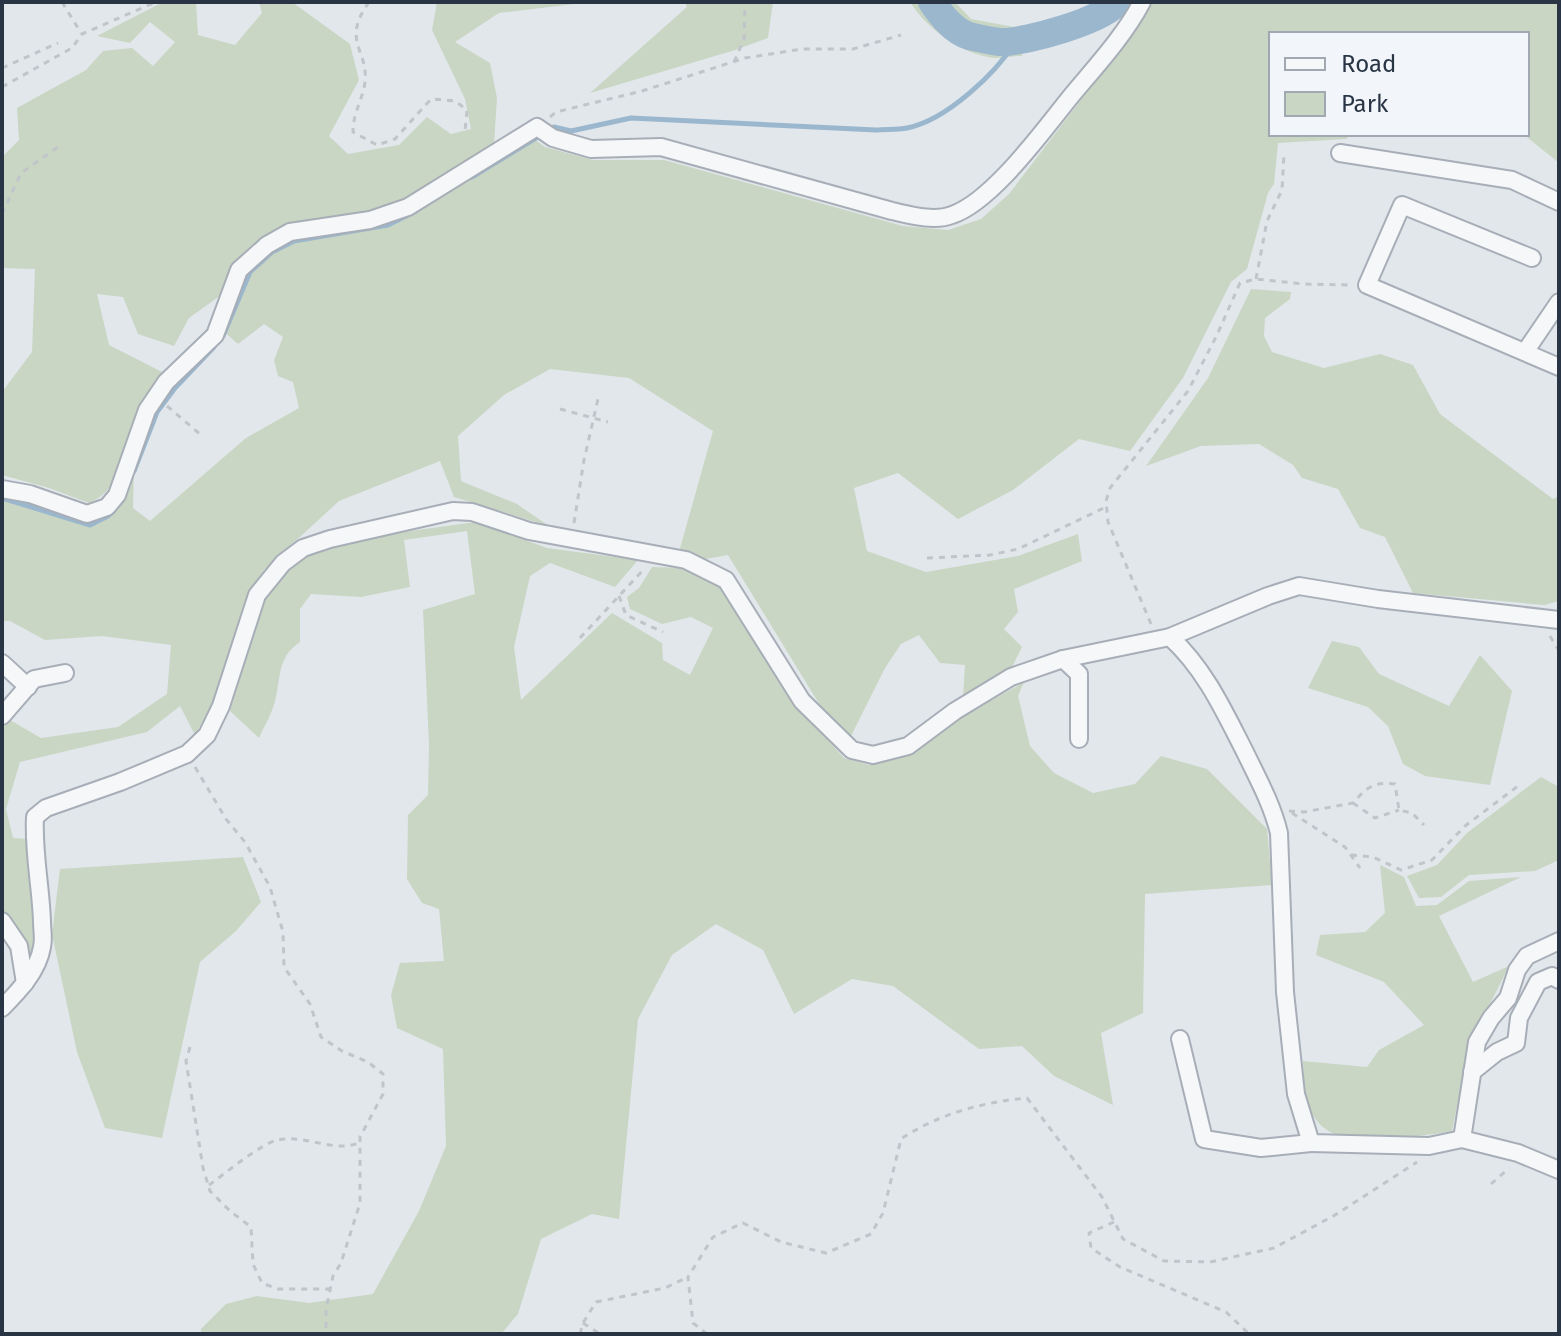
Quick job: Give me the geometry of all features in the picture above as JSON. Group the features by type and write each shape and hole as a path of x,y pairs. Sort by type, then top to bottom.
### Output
{"street":[{"path":"2,489 30,494 87,514 107,507 117,495 147,410 166,382 215,335 239,270 267,245 290,232 370,220 408,207 537,127 553,138 591,149 661,147 892,211 923,217 952,216 978,199 1012,169 1108,51 1142,2"},
{"path":"1340,153 1512,180 1559,202"},
{"path":"1532,258 1402,205 1367,285 1559,367"},
{"path":"1525,352 1559,302"},
{"path":"2,1008 25,983 43,946 41,888 34,846 35,817 46,808 187,754 207,735 221,706 257,595 283,563 303,548 330,539 453,511 472,512 529,531 686,560 726,580 802,701 825,727 852,750 873,755 908,746 955,711 1011,677 1063,659 1170,637 1299,586 1393,601 1559,620"},
{"path":"1170,637 1187,652 1216,695 1273,809 1279,833 1285,992 1296,1094 1311,1143"},
{"path":"1063,659 1079,674 1079,739"},
{"path":"2,663 28,687"},
{"path":"2,716 34,679 65,673"},
{"path":"2,921 19,946 25,983"},
{"path":"1462,1139 1477,1042 1508,998 1517,970 1527,956 1559,941"},
{"path":"1472,1072 1497,1052 1516,1043 1519,1018 1538,982 1552,976 1559,980"},
{"path":"1180,1039 1204,1139 1261,1148 1311,1143 1429,1146 1462,1139 1523,1155 1559,1170"}],"path":[{"path":"62,2 82,34"},
{"path":"2,87 72,48 82,34 156,2"},
{"path":"369,2 360,15 354,33 363,60 364,86 353,118 353,132 377,145 395,139 431,99 455,101 467,110 465,131"},
{"path":"734,62 744,39 745,2"},
{"path":"537,127 556,112 642,91 734,62 802,49 853,49 901,35"},
{"path":"2,68 58,43"},
{"path":"2,214 21,173 58,147"},
{"path":"1256,279 1267,221 1282,190 1284,153"},
{"path":"1170,637 1150,623 1108,522 1106,501 1110,488 1188,391 1240,283 1256,279 1303,284 1367,285"},
{"path":"572,539 584,460 598,399"},
{"path":"560,409 608,422"},
{"path":"172,410 201,435"},
{"path":"927,558 990,555 1018,549 1106,507"},
{"path":"580,638 645,569 651,554"},
{"path":"619,596 626,615 663,632"},
{"path":"187,754 270,887 283,932 284,967 310,1004 321,1037 342,1051 368,1062 383,1074 383,1094 360,1137 360,1203 341,1263 333,1276 326,1310 326,1334"},
{"path":"1360,868 1345,847 1289,811 1304,812 1353,803 1366,787 1382,782 1395,784 1399,810"},
{"path":"1351,855 1373,857 1401,870 1432,860 1465,826 1518,786"},
{"path":"1353,803 1375,818 1399,810 1412,813 1424,825"},
{"path":"190,1047 186,1061 203,1168 210,1191 251,1227 253,1264 262,1283 278,1289 330,1289"},
{"path":"580,1334 596,1302 665,1288 688,1277 713,1237 743,1223 781,1242 826,1253 871,1234 883,1213 901,1139 921,1126 991,1102 1027,1098 1102,1197 1123,1239 1164,1261 1210,1262 1274,1248 1414,1166 1429,1146"},
{"path":"209,1185 275,1140 300,1138 335,1147 359,1143"},
{"path":"1491,1184 1523,1155"},
{"path":"1114,1222 1089,1233 1091,1248 1120,1267 1226,1312 1249,1334"},
{"path":"688,1277 693,1323 707,1334"},
{"path":"583,1323 600,1334"}],"green space":[{"path":"163,2 196,2 198,35 235,45 262,13 259,2 292,2 350,44 359,80 329,136 348,154 399,145 427,117 451,134 471,129 465,99 432,30 437,2 591,2 499,13 455,42 490,63 497,98 494,144 412,197 369,213 290,225 266,235 236,262 221,295 189,318 174,346 138,334 123,297 97,294 109,345 166,374 142,404 118,474 101,496 89,503 2,475 2,392 32,352 35,269 2,268 2,157 19,140 17,108 86,70 103,51 132,48 153,66 175,42 150,22 130,43 97,36"},
{"path":"685,2 773,2 768,38 590,93 687,7"},
{"path":"910,2 955,2 971,19 1024,29 1022,56 995,58 970,52 936,31"},
{"path":"1152,2 1559,2 1559,163 1525,136 1529,136 1529,32 1269,32 1269,136 1350,136 1346,139 1278,143 1274,184 1268,193 1247,269 1231,282 1183,378 1130,451 1079,439 1013,490 958,519 898,473 854,488 867,551 926,572 1018,556 1078,534 1082,561 1014,589 1018,612 1004,629 1022,647 1010,671 963,697 965,665 940,663 919,635 901,644 885,668 849,740 821,707 728,555 706,559 679,552 713,431 629,378 550,369 504,395 458,436 461,481 517,504 549,526 454,497 440,461 339,501 264,570 243,613 213,703 195,735 180,706 147,732 20,762 6,809 13,838 30,839 38,941 28,971 23,941 2,908 2,729 10,720 41,738 118,727 167,694 171,645 102,636 45,640 10,621 2,621 2,494 107,512 134,461 133,508 150,521 246,438 299,408 293,382 278,376 274,360 283,337 264,324 238,344 221,329 241,273 267,250 293,237 372,223 531,137 545,147 593,160 664,160 903,226 948,230 981,219 1009,194 1123,45"},
{"path":"1251,289 1291,292 1290,299 1265,318 1264,336 1272,352 1324,368 1380,354 1413,365 1440,414 1553,499 1559,496 1559,601 1544,605 1413,593 1385,537 1360,528 1338,489 1302,478 1293,465 1259,444 1201,446 1146,466 1208,378"},
{"path":"476,522 547,548 638,560 615,587 550,563 530,576 514,647 521,700 612,613 662,643 663,660 690,675 713,628 691,617 662,624 630,609 627,597 639,588 652,567 686,568 722,588 795,703 844,758 869,765 907,753 943,728 1024,682 1018,696 1030,746 1054,773 1093,793 1135,784 1161,756 1207,769 1267,829 1272,885 1145,894 1143,1013 1101,1033 1113,1105 1054,1076 1022,1046 979,1049 893,986 852,979 794,1014 763,950 716,924 672,955 638,1019 619,1219 592,1214 541,1239 518,1314 501,1334 201,1334 201,1329 226,1304 257,1296 309,1303 373,1294 419,1211 446,1146 443,1049 397,1028 391,995 400,963 444,961 439,909 422,903 407,879 408,815 428,795 423,610 475,594 467,531 404,540 410,587 361,597 311,594 300,609 300,642 287,654 281,668 274,706 259,738 230,711 262,602 285,570 309,552 381,535"},
{"path":"1332,641 1359,647 1379,674 1449,706 1480,655 1512,691 1490,785 1425,776 1403,764 1388,726 1368,707 1308,688"},
{"path":"1541,777 1559,787 1559,860 1535,871 1469,875 1441,897 1419,898 1407,876 1437,865 1467,833"},
{"path":"243,857 261,902 236,931 200,962 162,1138 105,1128 77,1052 52,934 60,869"},
{"path":"1380,865 1404,877 1416,906 1437,905 1469,881 1521,877 1439,916 1473,982 1509,966 1469,1046 1452,1131 1388,1138 1337,1135 1319,1124 1307,1098 1303,1061 1367,1067 1379,1050 1424,1025 1384,982 1316,955 1320,935 1365,932 1385,913"}],"waterway":[{"path":"932,2 948,22 963,34 1000,42 1027,39 1081,23 1110,9 1117,2"},
{"path":"472,177 554,127 571,131 631,118 876,130 907,128 938,116 954,105 997,67 1017,40"},
{"path":"223,336 250,272 272,252 294,241 388,225 416,211"},
{"path":"134,471 157,412 214,347"},
{"path":"2,498 90,525 113,511"}]}
